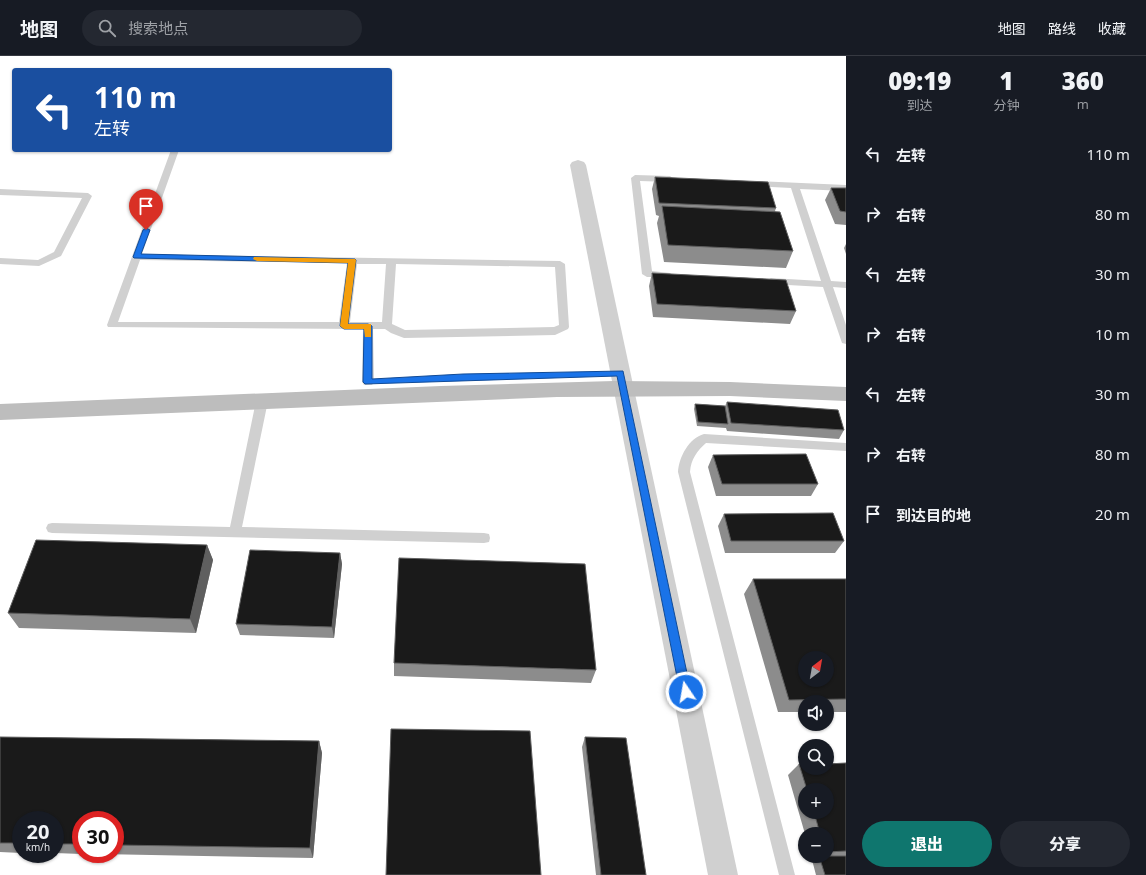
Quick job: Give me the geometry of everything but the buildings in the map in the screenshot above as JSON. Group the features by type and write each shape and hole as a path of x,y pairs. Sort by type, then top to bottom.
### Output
{"street":[{"path":"578,165 723,875"},
{"path":"0,412 465,392 622,381 771,374 846,379"},
{"path":"0,396 463,377 622,381 846,394"}],"lane":[{"path":"136,257 560,264 564,327 555,331 404,334 395,331 387,325 112,325 136,257 174,152"},
{"path":"678,275 647,274 635,178 682,180"},
{"path":"746,183 846,188"},
{"path":"794,186 846,340"},
{"path":"0,192 88,196 58,254 39,263 0,261"},
{"path":"344,326 352,260"},
{"path":"387,325 391,261"},
{"path":"764,280 846,285"},
{"path":"368,326 368,382"},
{"path":"235,532 262,401"},
{"path":"787,875 684,472 684,463 689,452 704,438 846,447"},
{"path":"52,528 484,538"}],"slow traffic":[{"path":"257,259 352,260 344,326 368,326 368,335"}],"route":[{"path":"146,230 136,257 352,260 344,326 368,326 368,382 463,377 620,373 686,692"}]}
